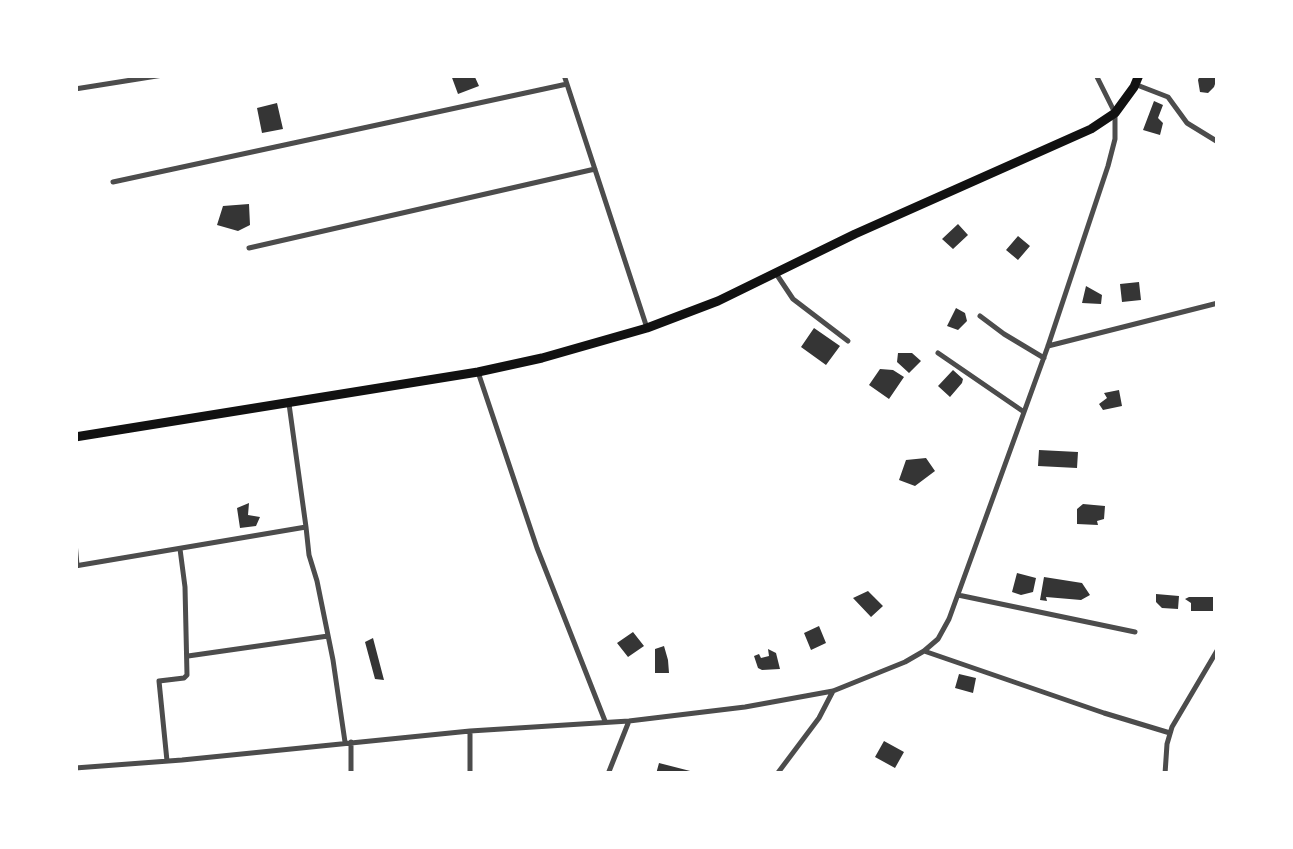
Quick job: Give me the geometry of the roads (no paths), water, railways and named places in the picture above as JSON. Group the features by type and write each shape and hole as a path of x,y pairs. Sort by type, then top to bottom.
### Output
{"highway":[{"path":"75,437 478,372 647,328 718,300 1091,128 1114,113 1137,80"}],"street":[{"path":"75,89 163,75"},
{"path":"564,75 647,328"},
{"path":"75,768 100,770 348,742 629,721 745,707 834,691 924,651 938,639 958,595 1044,358 1115,139 1114,113 1096,75"},
{"path":"1137,80 1168,97 1187,123 1218,142"},
{"path":"112,182 567,84"},
{"path":"249,248 595,170"},
{"path":"775,272 792,300 848,341"},
{"path":"1048,346 1218,304"},
{"path":"980,316 1044,358"},
{"path":"938,353 1024,412"},
{"path":"478,372 537,548 605,722"},
{"path":"288,404 308,555 328,636 352,774"},
{"path":"75,542 76,566 306,527"},
{"path":"167,762 159,682 186,676 185,587 180,549"},
{"path":"958,595 1135,632"},
{"path":"187,656 328,636"},
{"path":"1165,774 1170,733 1218,649"},
{"path":"924,651 1170,733"},
{"path":"778,774 820,718 834,691"},
{"path":"608,774 629,721"},
{"path":"470,731 470,774"}]}
